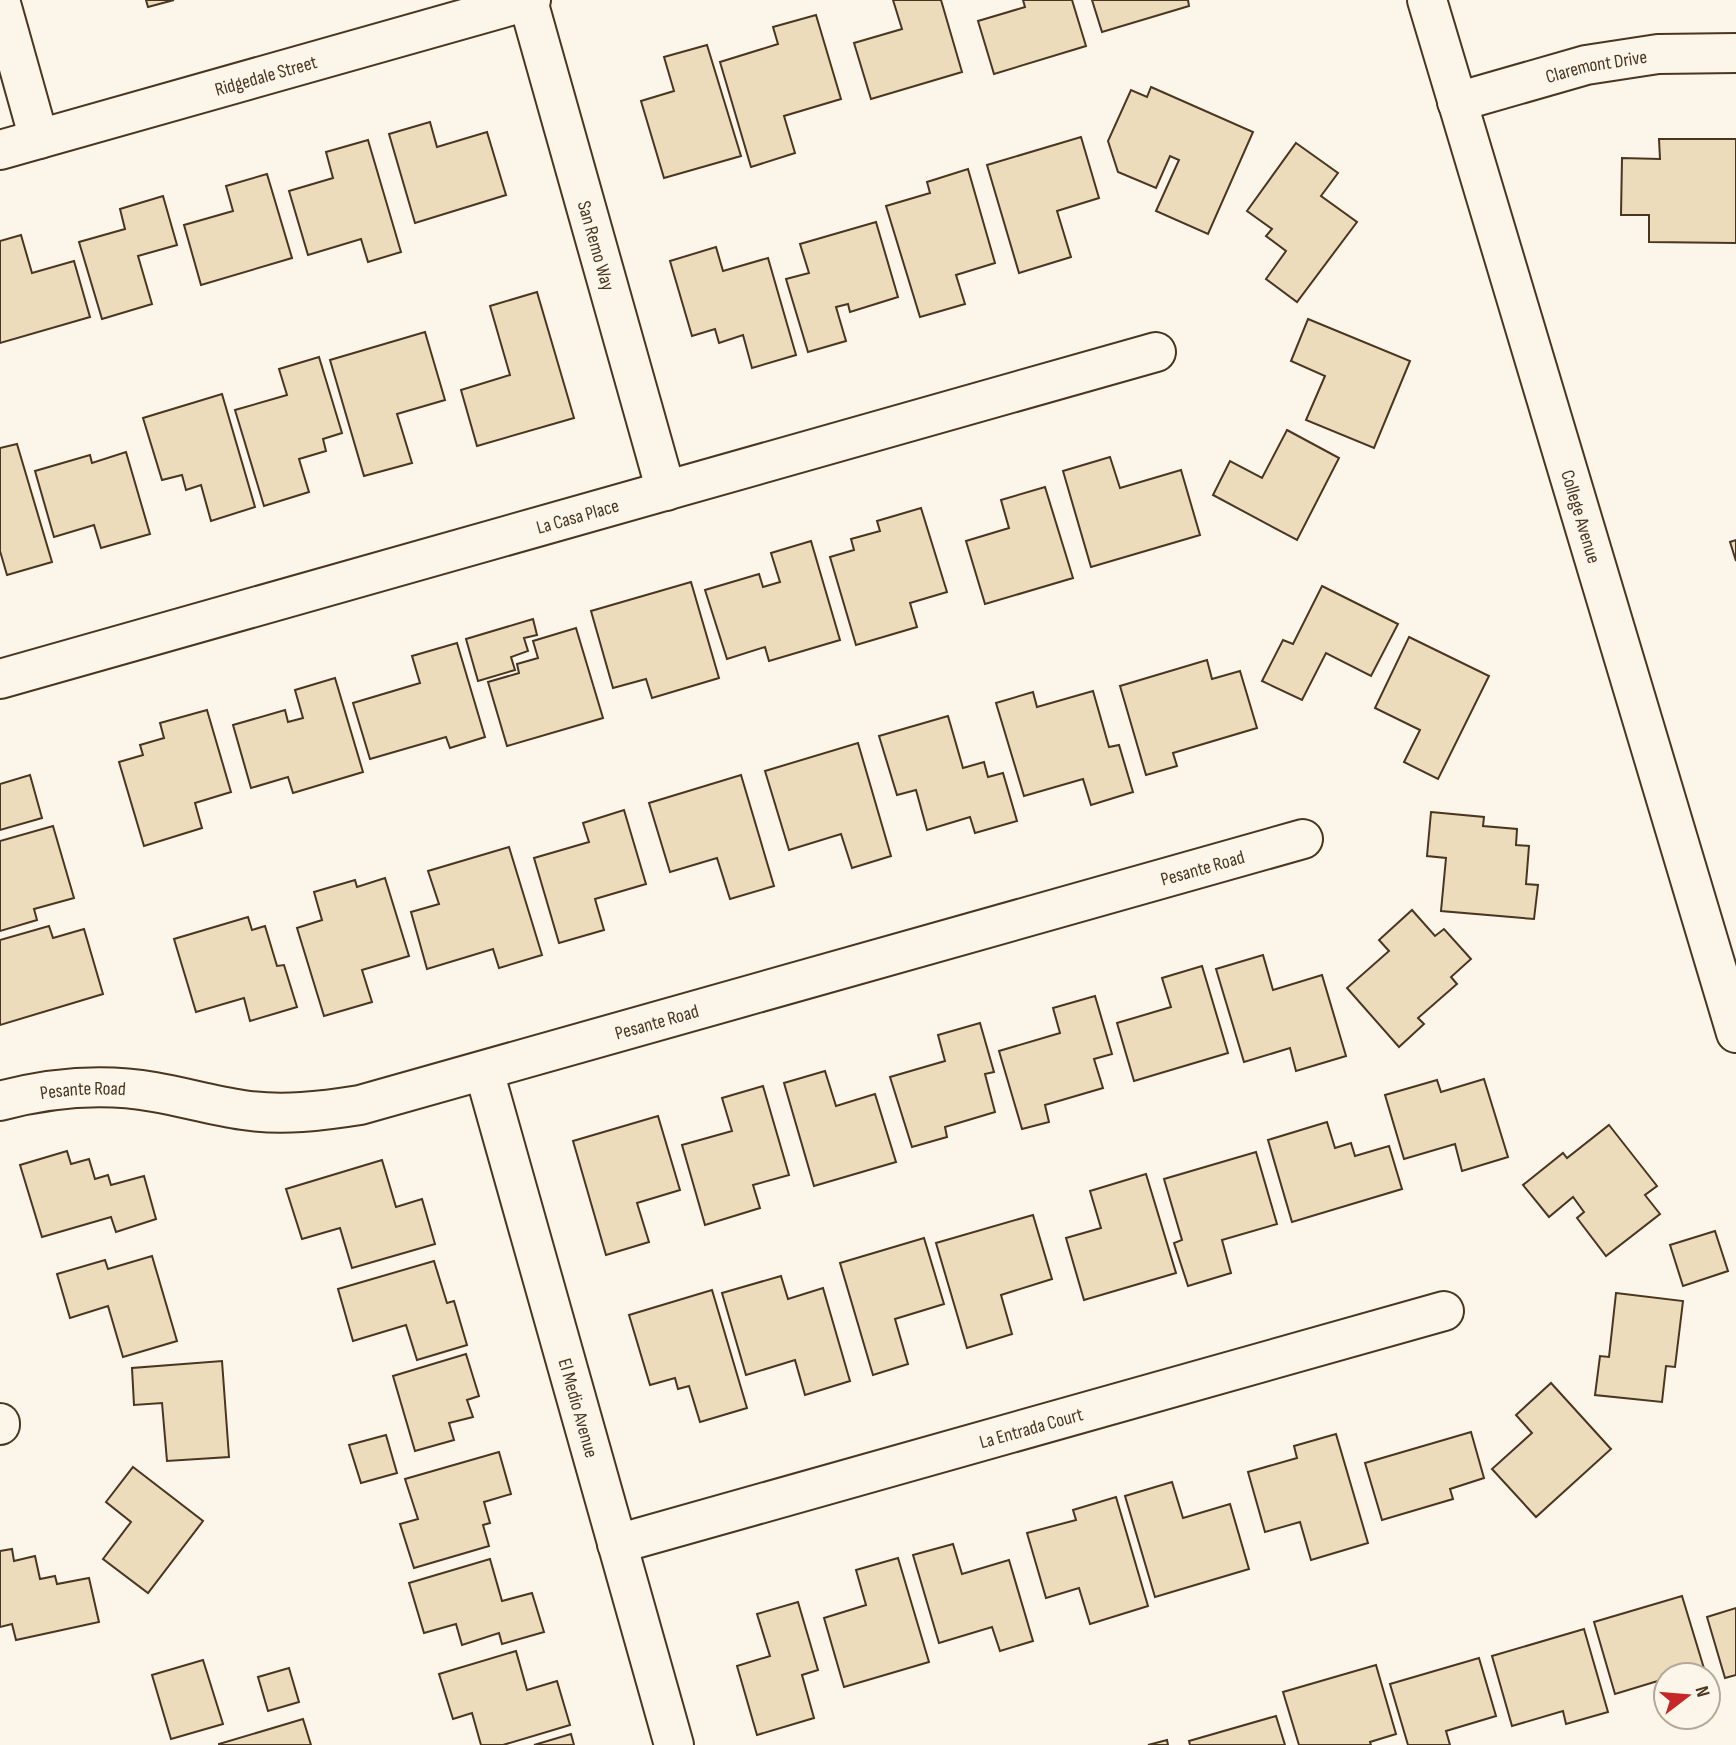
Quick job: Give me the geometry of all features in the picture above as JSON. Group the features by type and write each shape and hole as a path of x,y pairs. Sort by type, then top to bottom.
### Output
{"street":[{"path":"0,0 39,139"},
{"name":"Ridgedale Street","path":"0,150 530,0"},
{"name":"San Remo Way","path":"530,0 666,491"},
{"name":"College Avenue","path":"1427,0 1736,1033"},
{"name":"Claremont Drive","path":"1458,102 1586,65 1658,54 1736,53"},
{"name":"La Casa Place","path":"0,679 1156,352"},
{"name":"Pesante Road","path":"0,1101 30,1093 90,1087 151,1091 245,1111 306,1113 360,1105 1303,839"},
{"name":"El Medio Avenue","path":"484,1071 674,1745"},
{"name":"La Entrada Court","path":"617,1544 1444,1311"}],"building":[{"path":"146,0 174,0 148,7"},
{"path":"893,0 941,0 962,72 871,99 854,43 902,29"},
{"path":"1023,0 1072,0 1086,46 994,74 978,21 1025,7"},
{"path":"1092,0 1188,0 1189,6 1102,32"},
{"path":"816,15 841,99 784,116 795,153 751,167 720,62 778,44 773,27"},
{"path":"707,45 741,156 664,178 641,101 674,91 664,57"},
{"path":"1151,87 1253,132 1208,234 1156,211 1179,160 1170,156 1156,188 1118,172 1108,141 1131,90 1147,97"},
{"path":"430,122 437,147 487,132 506,195 415,223 389,134"},
{"path":"1081,137 1099,198 1057,211 1071,257 1019,273 987,165"},
{"path":"1659,139 1736,139 1736,243 1649,242 1649,215 1621,215 1622,158 1660,159"},
{"path":"368,140 401,252 368,262 361,239 308,255 289,191 333,178 326,152"},
{"path":"1296,143 1338,173 1321,196 1357,222 1297,302 1266,279 1286,251 1266,236 1272,229 1247,211"},
{"path":"968,169 995,263 956,275 965,304 920,317 886,206 930,193 927,182"},
{"path":"267,174 292,258 201,285 184,225 233,211 226,186"},
{"path":"163,196 177,245 138,256 152,304 102,319 79,242 125,229 120,209"},
{"path":"876,222 898,297 850,312 848,304 836,307 846,341 808,352 786,279 809,273 800,244"},
{"path":"21,235 32,273 74,261 90,317 0,343 0,241"},
{"path":"716,247 723,271 768,258 796,355 752,368 743,335 719,343 715,329 692,336 670,261"},
{"path":"537,292 574,418 477,446 461,390 510,375 490,306"},
{"path":"1308,319 1410,361 1374,448 1306,420 1325,376 1291,361"},
{"path":"425,332 445,400 397,414 412,463 364,476 330,360"},
{"path":"319,357 342,433 323,439 326,451 299,459 309,492 264,506 235,410 287,395 279,369"},
{"path":"222,394 255,507 211,521 201,485 186,490 182,475 162,480 143,418"},
{"path":"1287,430 1339,458 1297,540 1213,495 1230,461 1262,478"},
{"path":"17,444 52,562 7,575 0,551 0,448"},
{"path":"126,452 150,534 101,548 94,525 54,537 35,471 90,455 92,463"},
{"path":"1110,457 1120,488 1181,470 1200,535 1091,567 1063,471"},
{"path":"1045,487 1073,578 985,604 966,541 1009,528 1001,500"},
{"path":"921,508 947,592 910,603 917,627 856,645 830,557 854,550 851,539 880,531 877,521"},
{"path":"1736,540 1736,561 1730,542"},
{"path":"811,541 840,640 769,661 765,647 727,659 705,590 759,574 763,587 780,582 771,553"},
{"path":"691,582 719,678 652,698 646,679 613,688 591,611"},
{"path":"1322,586 1398,624 1371,676 1326,653 1302,700 1262,681 1283,640 1293,644"},
{"path":"533,619 537,635 524,638 528,651 511,657 515,670 478,681 466,639"},
{"path":"576,628 603,718 507,746 488,682 519,673 517,664 538,658 533,641"},
{"path":"1409,637 1489,676 1438,779 1404,762 1420,730 1375,708"},
{"path":"457,643 485,737 450,748 446,737 370,759 353,703 420,683 412,656"},
{"path":"1207,660 1212,679 1240,671 1257,728 1173,753 1177,766 1146,775 1120,686"},
{"path":"335,678 363,772 293,793 288,777 251,788 233,725 285,710 288,722 303,718 295,690"},
{"path":"1093,691 1109,747 1119,745 1133,792 1091,805 1083,779 1024,796 996,703 1033,692 1037,707"},
{"path":"207,710 231,792 195,803 202,828 144,846 119,762 143,755 140,745 164,738 160,723"},
{"path":"948,716 963,768 984,762 988,777 1003,773 1017,821 975,833 970,817 927,830 916,790 897,795 879,736"},
{"path":"858,743 891,856 852,868 841,834 789,850 765,771"},
{"path":"30,775 42,818 0,830 0,784"},
{"path":"741,775 774,886 730,899 717,858 670,872 649,803"},
{"path":"624,810 646,884 595,899 604,930 559,943 534,858 589,842 583,823"},
{"path":"1431,812 1484,817 1483,826 1517,829 1516,845 1529,846 1526,884 1538,885 1534,919 1441,911 1446,858 1427,856"},
{"path":"53,826 74,898 34,909 37,920 0,931 0,841"},
{"path":"509,847 542,955 499,968 493,949 427,969 411,912 439,904 428,871"},
{"path":"385,878 409,956 362,970 372,1002 324,1016 297,928 322,920 314,892 355,880 357,887"},
{"path":"1412,910 1435,936 1444,929 1471,959 1451,977 1457,984 1418,1018 1424,1024 1399,1047 1347,988 1389,951 1379,940"},
{"path":"248,917 252,930 265,926 277,966 284,965 297,1007 250,1021 244,998 196,1012 174,939"},
{"path":"49,926 53,938 84,929 103,994 0,1025 0,940"},
{"path":"1263,955 1273,990 1322,975 1346,1056 1296,1071 1290,1048 1244,1062 1216,969"},
{"path":"1202,966 1228,1053 1134,1081 1117,1023 1171,1007 1162,978"},
{"path":"1095,996 1112,1054 1094,1059 1103,1088 1045,1105 1049,1122 1022,1129 999,1051 1060,1033 1053,1008"},
{"path":"980,1023 994,1072 985,1074 995,1112 945,1127 947,1137 912,1147 890,1077 945,1061 938,1035"},
{"path":"825,1071 836,1106 875,1094 896,1162 814,1186 784,1083"},
{"path":"1484,1079 1508,1157 1462,1171 1455,1144 1404,1159 1385,1095 1437,1080 1441,1092"},
{"path":"763,1086 789,1175 753,1185 760,1208 705,1225 682,1145 732,1131 722,1098"},
{"path":"658,1116 680,1190 637,1203 649,1242 606,1255 573,1141"},
{"path":"1327,1122 1335,1148 1351,1143 1355,1156 1389,1146 1402,1189 1292,1222 1268,1140"},
{"path":"1609,1125 1657,1186 1645,1195 1660,1214 1606,1256 1577,1218 1584,1212 1573,1197 1549,1217 1523,1185 1563,1153 1567,1158"},
{"path":"67,1151 71,1164 89,1159 95,1179 108,1175 111,1185 144,1176 156,1219 116,1232 111,1217 42,1237 20,1165"},
{"path":"1256,1152 1277,1224 1222,1240 1231,1273 1188,1286 1174,1243 1182,1240 1164,1179"},
{"path":"382,1160 396,1207 422,1199 435,1244 352,1268 340,1228 302,1239 286,1189"},
{"path":"1146,1174 1176,1273 1084,1300 1066,1238 1101,1228 1090,1191"},
{"path":"1033,1215 1052,1279 1001,1295 1012,1334 967,1348 936,1243"},
{"path":"1715,1231 1728,1271 1683,1286 1670,1245"},
{"path":"924,1238 944,1304 895,1319 908,1364 873,1375 840,1263"},
{"path":"152,1256 177,1341 123,1357 108,1306 70,1318 57,1274 105,1260 108,1269"},
{"path":"434,1261 447,1303 454,1301 467,1345 417,1360 406,1325 353,1341 338,1289"},
{"path":"781,1276 788,1299 823,1288 850,1381 805,1395 795,1360 746,1375 722,1293"},
{"path":"712,1290 747,1408 700,1422 689,1386 678,1389 675,1378 650,1385 629,1315"},
{"path":"1616,1293 1683,1301 1675,1367 1666,1366 1662,1402 1595,1395 1600,1356 1609,1357"},
{"path":"466,1354 479,1396 467,1400 473,1417 449,1423 454,1440 415,1451 393,1376"},
{"path":"222,1361 229,1457 167,1461 162,1403 134,1405 132,1368"},
{"path":"1551,1383 1611,1449 1536,1517 1492,1469 1532,1433 1516,1415"},
{"path":"1471,1432 1484,1478 1450,1489 1453,1499 1382,1520 1365,1463"},
{"path":"1336,1434 1368,1543 1311,1560 1300,1522 1265,1532 1248,1472 1297,1458 1294,1446"},
{"path":"386,1435 397,1473 361,1483 349,1445"},
{"path":"499,1452 511,1494 484,1502 490,1523 483,1525 489,1546 414,1568 400,1524 418,1519 405,1479"},
{"path":"133,1467 203,1521 148,1593 103,1559 131,1522 106,1502"},
{"path":"1172,1482 1183,1518 1230,1504 1249,1569 1155,1597 1125,1496"},
{"path":"1116,1497 1148,1606 1090,1624 1079,1588 1046,1598 1027,1533 1076,1520 1073,1510"},
{"path":"953,1544 962,1574 1009,1560 1033,1641 1000,1651 992,1627 939,1643 913,1555"},
{"path":"12,1549 14,1561 35,1556 40,1579 55,1576 57,1584 89,1578 99,1622 16,1640 12,1624 0,1627 0,1551"},
{"path":"898,1558 929,1662 844,1687 824,1618 866,1605 856,1570"},
{"path":"490,1559 502,1601 532,1593 544,1632 502,1644 499,1633 462,1645 456,1624 424,1633 409,1583"},
{"path":"1682,1596 1702,1661 1652,1661 1652,1683 1615,1694 1594,1622"},
{"path":"798,1602 818,1670 802,1675 814,1718 757,1735 737,1666 770,1656 757,1614"},
{"path":"1736,1608 1736,1675 1725,1678 1707,1617"},
{"path":"1584,1629 1608,1712 1566,1724 1563,1711 1512,1726 1492,1656"},
{"path":"516,1651 527,1690 557,1681 570,1725 503,1745 481,1745 472,1713 453,1719 439,1674"},
{"path":"1479,1658 1496,1716 1446,1731 1450,1745 1408,1745 1390,1684"},
{"path":"203,1660 223,1724 171,1739 152,1675"},
{"path":"1376,1665 1396,1734 1370,1742 1371,1745 1299,1745 1283,1692"},
{"path":"289,1668 299,1702 268,1711 258,1677"},
{"path":"1276,1716 1285,1745 1190,1745 1189,1741"},
{"path":"303,1719 311,1745 219,1745 219,1744"},
{"path":"571,1734 574,1745 534,1745"},
{"path":"1167,1740 1168,1745 1148,1745"}]}
